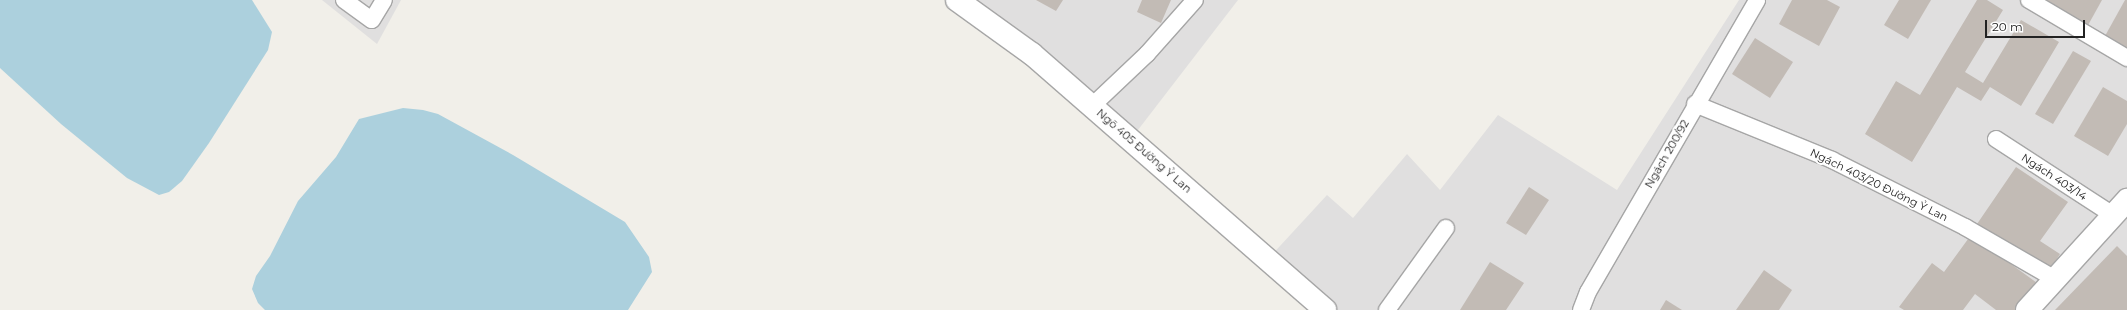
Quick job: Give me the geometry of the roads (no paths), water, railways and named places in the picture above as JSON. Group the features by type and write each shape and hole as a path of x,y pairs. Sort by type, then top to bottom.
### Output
{"street":[{"name":"Ngõ 405 Đường Ỷ Lan","path":"957,0 1032,54 1325,310"},
{"path":"2027,310 2120,207"}],"lane":[{"path":"344,0 372,20 384,0"},
{"path":"1092,106 1147,54 1195,0"},
{"name":"Ngách 200/92","path":"1581,310 1588,292 1695,104 1757,0"},
{"path":"2029,0 2127,58"},
{"name":"Ngách 403/20 Đường Ỷ Lan","path":"1695,104 1832,160 1965,227 2055,279"},
{"name":"Ngách 403/14","path":"1996,139 2120,207"},
{"path":"1387,310 1446,228"}],"water":[{"path":"0,0 252,0 272,32 268,50 209,143 182,181 169,192 159,195 127,178 61,124 0,68"},
{"path":"403,108 423,110 438,114 513,155 625,222 649,257 652,272 628,310 265,310 258,303 252,289 256,276 270,256 298,201 336,157 359,119"}]}
